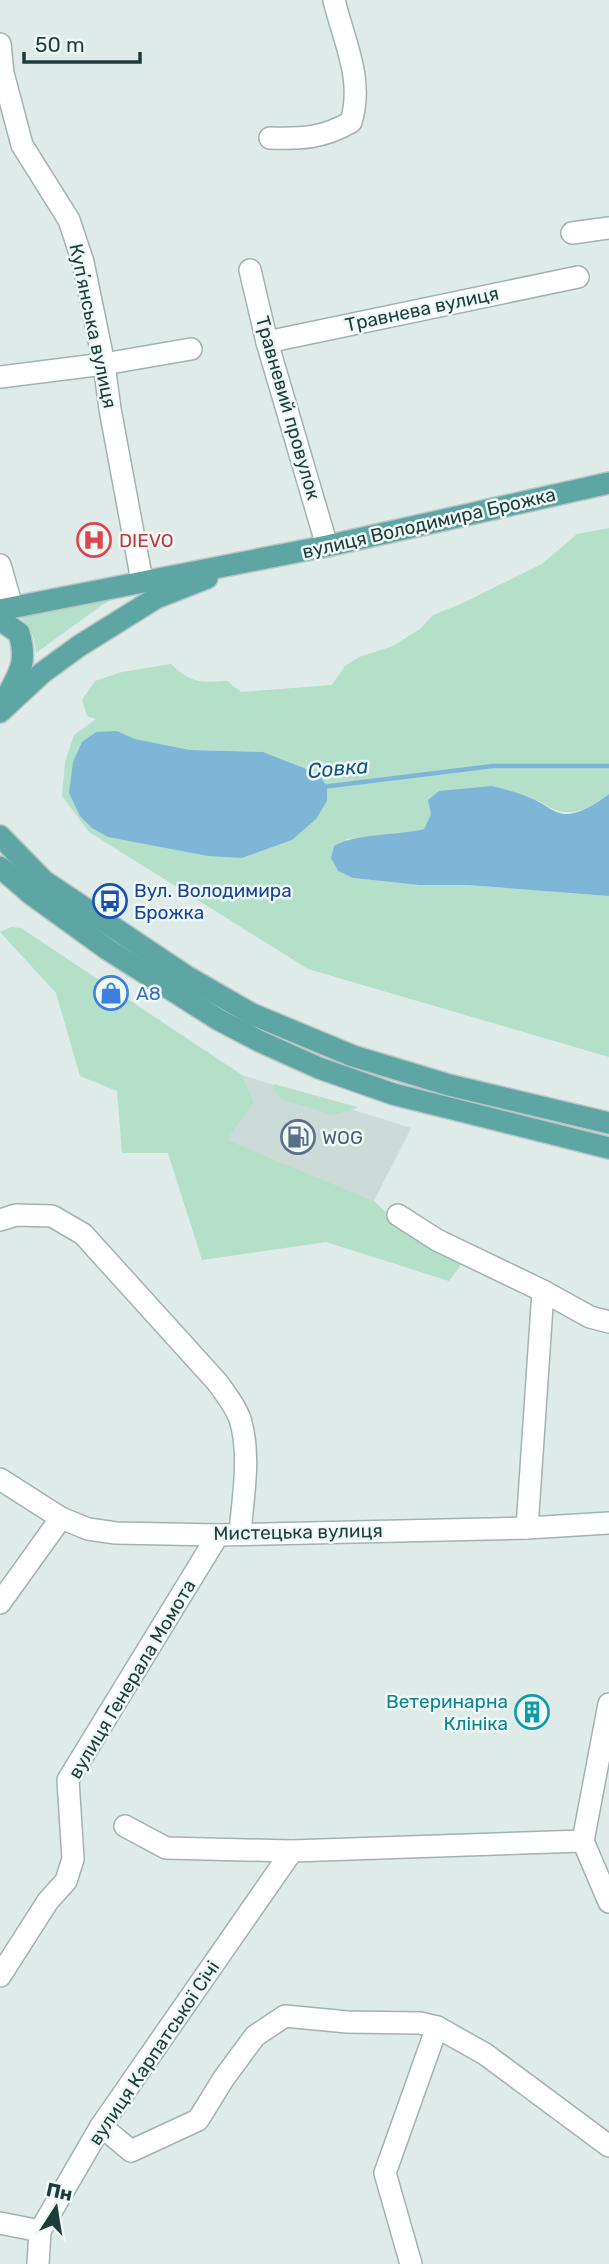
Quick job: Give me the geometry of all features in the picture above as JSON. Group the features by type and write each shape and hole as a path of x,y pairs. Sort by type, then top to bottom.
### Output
{"main road":[{"name":"вулиця Володимира Брожка","path":"4,612 142,581 327,546 609,483"},
{"name":"вулиця Володимира Брожка","path":"0,711 42,673 79,646 156,598 248,562"},
{"path":"0,711 22,668 24,651 19,633 4,612"},
{"path":"0,836 44,881 186,976 252,1014 365,1060 449,1085 609,1123"},
{"path":"0,870 107,949 219,1020 259,1041 319,1068 393,1094 609,1148"}],"street":[{"path":"271,138 303,139 332,133 351,122 357,102 355,74 334,0"},
{"name":"Купʼянська вулиця","path":"0,44 3,73 22,145 69,220 83,262 142,581"},
{"path":"572,233 609,228"},
{"name":"Травневий провулок","path":"250,270 267,342 327,546"},
{"name":"Травнева вулиця","path":"267,342 578,277"},
{"path":"0,377 104,364 191,349"},
{"path":"0,565 4,612"},
{"path":"0,1220 16,1215 52,1216 83,1234 217,1382 240,1419 246,1460 240,1533"},
{"path":"398,1215 437,1240 590,1317 609,1322"},
{"path":"527,1528 542,1291"},
{"name":"Мистецька вулиця","path":"0,1479 61,1518 88,1529 116,1533 218,1535 527,1528 609,1523"},
{"path":"0,1603 61,1518"},
{"name":"вулиця Генерала Момота","path":"0,1976 48,1901 66,1881 73,1858 68,1780 218,1535"},
{"path":"609,1704 583,1841 609,1902"},
{"path":"125,1826 166,1848 292,1851 583,1841"},
{"name":"вулиця Карпатської Січі","path":"38,2264 40,2231 102,2126 292,1851"},
{"path":"102,2126 131,2151 198,2120 255,2036 285,2016 347,2022 420,2023 437,2027 485,2054 609,2146"},
{"path":"411,2264 385,2173 437,2027"},
{"path":"0,2223 40,2231"}],"shaded area":[{"path":"242,1075 411,1128 374,1201 226,1140 254,1102"}],"green space":[{"path":"609,528 609,794 591,806 574,812 558,811 539,801 431,814 424,829 404,834 346,839 353,878 419,885 467,885 609,896 609,1057 308,969 89,832 62,796 65,762 74,735 96,719 87,716 82,700 95,681 122,672 171,664 190,678 203,682 227,681 241,692 332,685 345,666 359,657 393,646 420,629 433,615 542,564 577,534","holes":["117,731 135,739 190,750 263,752 321,777 292,840 242,858 108,837"]},
{"path":"140,583 102,605 36,653 30,630 15,612"},
{"path":"11,927 21,928 242,1075 254,1102 227,1140 374,1201 398,1224 463,1262 449,1281 326,1242 202,1260 168,1153 122,1153 117,1091 80,1076 56,993 0,932"},
{"path":"274,1084 357,1108 332,1115 282,1099 273,1090"}],"water":[{"path":"117,731 135,739 190,750 263,752 321,777 327,787 327,801 316,819 292,840 242,858 208,856 108,837 92,828 80,816 69,793 73,762 82,742 96,732"},
{"path":"492,786 528,797 564,814 582,810 609,794 609,896 467,885 419,885 353,878 338,871 331,858 334,846 343,842 424,829 431,814 428,800 439,791"}],"waterway":[{"name":"Совка","path":"322,787 493,766 609,766"}],"place":[{"name":"DIEVO","path":"94,540"},
{"name":"Вул. Володимира Брожка","path":"110,901"},
{"name":"А8","path":"111,993"},
{"name":"WOG","path":"298,1137"},
{"name":"Ветеринарна Клініка","path":"532,1712"}]}
